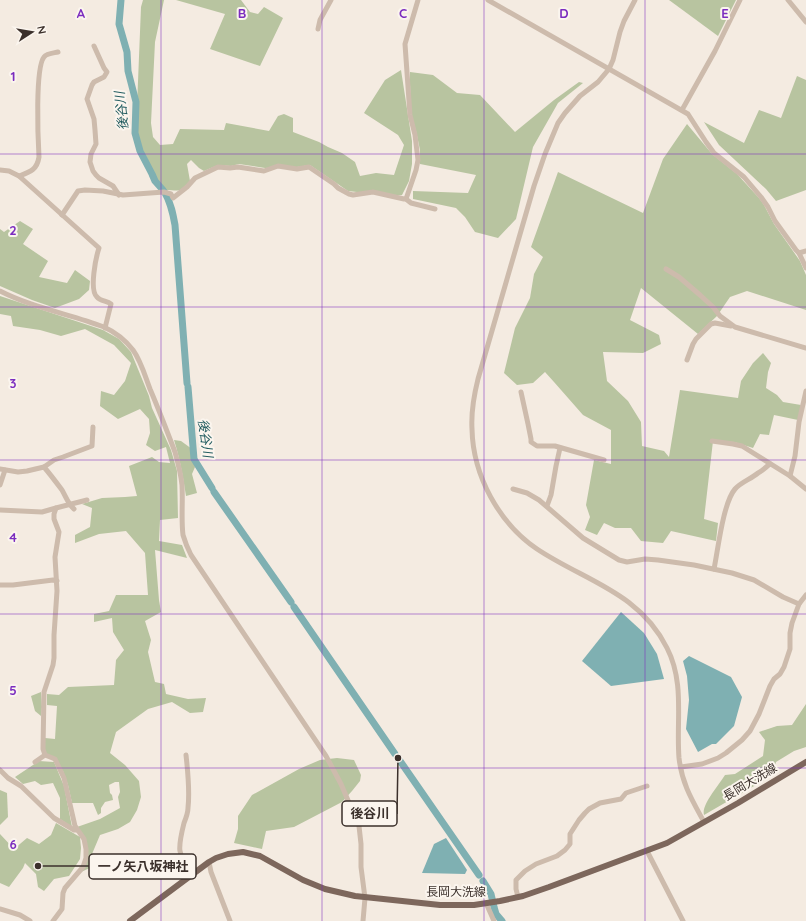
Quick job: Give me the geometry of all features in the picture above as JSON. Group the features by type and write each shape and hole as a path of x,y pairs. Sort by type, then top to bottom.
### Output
{"main road":[{"name":"長岡大洗線","path":"130,921 209,862 216,858 238,852 260,856 303,880 325,889 365,898 440,905 466,905 487,903 518,897 667,843 806,762"}],"street":[{"path":"318,29 320,20 331,0"},
{"path":"406,199 418,160 415,135 410,115 405,44 418,0"},
{"path":"488,0 688,114 714,153 744,177 761,197 785,236 799,253 806,268"},
{"path":"636,0 624,21 613,60 609,68 598,82 580,96 565,113 558,123 545,154 532,192 478,378 473,405 473,443 480,474 484,484 498,509 510,525 537,549 627,600 644,615 657,631 667,648 674,664 676,674 679,699 679,757 683,778 688,794 704,822"},
{"path":"682,110 715,51 740,0"},
{"path":"788,0 806,22"},
{"path":"94,46 107,72 104,77 94,82 87,99 94,119 96,144 91,154 90,162 96,175 113,186 119,195"},
{"path":"19,176 31,171 38,164 40,68 44,58 51,53 58,52"},
{"path":"62,215 78,191 103,191 119,195 164,192 171,194 173,198 187,187 195,178 218,167 238,167 264,171 278,166 297,169 309,167 349,194 353,195 373,192 406,199 411,203 436,209"},
{"path":"0,170 9,171 19,176 99,248 95,266 94,294 111,304 105,328"},
{"path":"799,253 806,251"},
{"path":"666,269 679,276 713,307 720,316 735,327"},
{"path":"0,291 36,306 105,328 118,336 133,350 144,371 175,452 182,486 183,528 186,545 191,555 318,743 341,784 359,826 361,867 365,898 363,921"},
{"path":"687,360 696,339 711,324 715,323 735,327 806,348"},
{"path":"790,476 795,456 799,422 806,391"},
{"path":"521,392 531,442 537,446 555,446 604,460"},
{"path":"0,485 2,469 18,472 44,467 63,456 92,446 92,428"},
{"path":"712,441 742,446 790,476 806,489"},
{"path":"547,506 551,495 560,448"},
{"path":"714,569 723,520 728,501 732,493 740,485 770,464"},
{"path":"44,467 61,489 72,507"},
{"path":"513,489 534,497 547,506 583,538 622,561 627,562 645,559 658,560 732,572 754,580 783,597 799,604"},
{"path":"0,510 42,512 56,508 72,507 87,500"},
{"path":"53,921 62,909 63,893 65,888 81,871 85,863 86,854 85,843 75,826 66,785 61,771 55,759 45,755 43,749 43,697 54,658 57,581 55,557 59,532 54,519 56,508"},
{"path":"0,585 14,585 53,580 57,581"},
{"path":"681,767 702,764 718,758 742,740 750,731 759,714 770,686 774,679 780,674 785,663 790,649 790,628 799,604 806,595"},
{"path":"35,762 45,755"},
{"path":"186,755 189,778 189,799 188,811 180,838 179,849 185,866 193,874"},
{"path":"0,770 8,778 21,786 54,818 74,830 77,830"},
{"path":"518,897 516,880 525,871 536,864 557,856 565,850 570,844 570,834 585,813 600,803 621,799 626,794 647,786"},
{"path":"647,851 683,921"},
{"path":"209,862 230,921"},
{"path":"487,903 494,921"},
{"path":"0,909 20,915 30,921"}],"green space":[{"path":"143,0 164,0 155,42 151,123 153,137 160,145 173,144 180,129 224,130 226,123 269,131 278,116 284,114 293,118 293,132 342,153 355,162 360,176 376,173 394,175 404,145 398,135 364,113 385,80 401,70 412,141 412,164 409,181 402,195 393,196 348,191 310,165 265,168 239,164 231,166 218,165 204,171 191,160 187,164 190,181 181,190 164,190 156,180 147,158 140,146 136,131 141,7"},
{"path":"176,0 241,0 250,12 258,14 264,7 283,18 260,66 210,49 225,14"},
{"path":"669,0 736,0 718,36"},
{"path":"410,72 433,75 457,93 480,95 515,132 554,100 579,82 583,83 558,103 533,147 516,219 498,238 475,232 465,217 456,208 413,199 413,191 468,193 476,175 420,164 420,150 411,113"},
{"path":"797,76 806,80 806,190 776,201 766,189 719,145 704,122 744,143 759,110 781,118"},
{"path":"687,124 712,154 737,174 759,198 774,224 800,261 806,275 806,310 747,291 730,297 717,316 698,334 641,288 630,320 659,335 661,344 643,353 603,352 607,381 628,401 641,422 642,446 664,451 669,457 680,390 738,398 741,381 753,363 763,353 771,363 766,388 777,395 783,402 801,405 798,420 774,415 769,435 760,434 753,448 734,442 713,441 704,519 718,523 716,541 671,531 663,543 641,541 631,528 615,528 604,523 597,535 585,530 590,517 586,505 594,460 611,464 611,430 583,415 545,372 533,383 517,385 504,373 515,328 530,298 534,274 543,257 531,247 558,172 643,213 663,159"},
{"path":"20,221 33,229 23,244 48,261 39,277 67,283 75,270 90,281 89,290 79,299 55,308 0,286 0,229 4,232"},
{"path":"0,296 103,330 119,339 131,352 149,396 152,408 171,450 177,471 178,518 160,520 159,541 182,545 187,558 155,550 161,612 145,621 151,640 148,652 155,682 164,684 166,694 188,699 206,698 203,712 190,713 172,702 148,709 116,732 110,753 125,765 139,781 141,797 137,810 130,822 118,829 100,835 92,854 92,867 81,872 87,851 77,827 100,819 120,808 118,797 120,792 119,782 109,785 113,800 105,802 101,808 101,813 98,815 93,803 72,803 63,771 44,751 45,738 55,739 57,706 47,705 47,694 59,695 68,687 114,685 116,660 124,650 113,632 112,618 94,622 94,614 109,611 116,595 148,595 145,553 126,531 99,534 75,543 75,535 90,527 92,508 82,504 102,498 137,496 129,466 152,457 159,462 170,463 166,447 155,451 146,445 150,433 149,419 140,409 118,419 100,406 101,391 114,395 125,381 131,363 114,345 85,329 61,336 40,330 13,326 11,316 0,314"},
{"path":"174,440 181,441 192,449 195,467 192,474 197,493 186,496"},
{"path":"41,692 41,716 35,711 31,696"},
{"path":"806,704 806,747 794,751 776,762 775,766 778,772 704,815 705,806 725,775 735,774 763,756 765,740 759,732 777,726 792,725"},
{"path":"337,758 354,760 361,775 360,781 342,802 294,827 266,831 262,849 234,843 238,829 238,816 252,795 299,769 320,760"},
{"path":"39,761 54,762 64,786 72,827 60,819 60,798 53,783 41,785 35,781 23,784 15,777"},
{"path":"0,790 7,793 8,817 0,825"},
{"path":"56,823 80,837 80,859 69,876 54,879 44,891 38,887 36,874 25,863 9,887 0,883 0,834 14,849 27,838 39,844 51,835"}],"water":[{"path":"621,612 644,633 657,654 664,679 611,686 582,661"},
{"path":"689,656 731,677 742,697 734,726 716,744 712,744 698,752 686,729 689,700 687,676 683,661"},
{"path":"446,838 467,870 465,874 422,873 434,844"}],"waterway":[{"name":"後谷川","path":"121,0 119,24 127,52 128,71 136,102 135,133 140,151 155,181 163,190"},
{"name":"後谷川","path":"165,193 173,213 175,225 187,383"},
{"name":"後谷川","path":"188,387 194,459 212,488"},
{"name":"後谷川","path":"214,492 291,602"},
{"name":"後谷川","path":"294,607 395,754"},
{"name":"後谷川","path":"398,758 479,875"},
{"name":"後谷川","path":"483,881 491,894 496,914 502,921"}],"place":[{"name":"後谷川","path":"398,758"},
{"name":"一ノ矢八坂神社","path":"38,866"}]}
